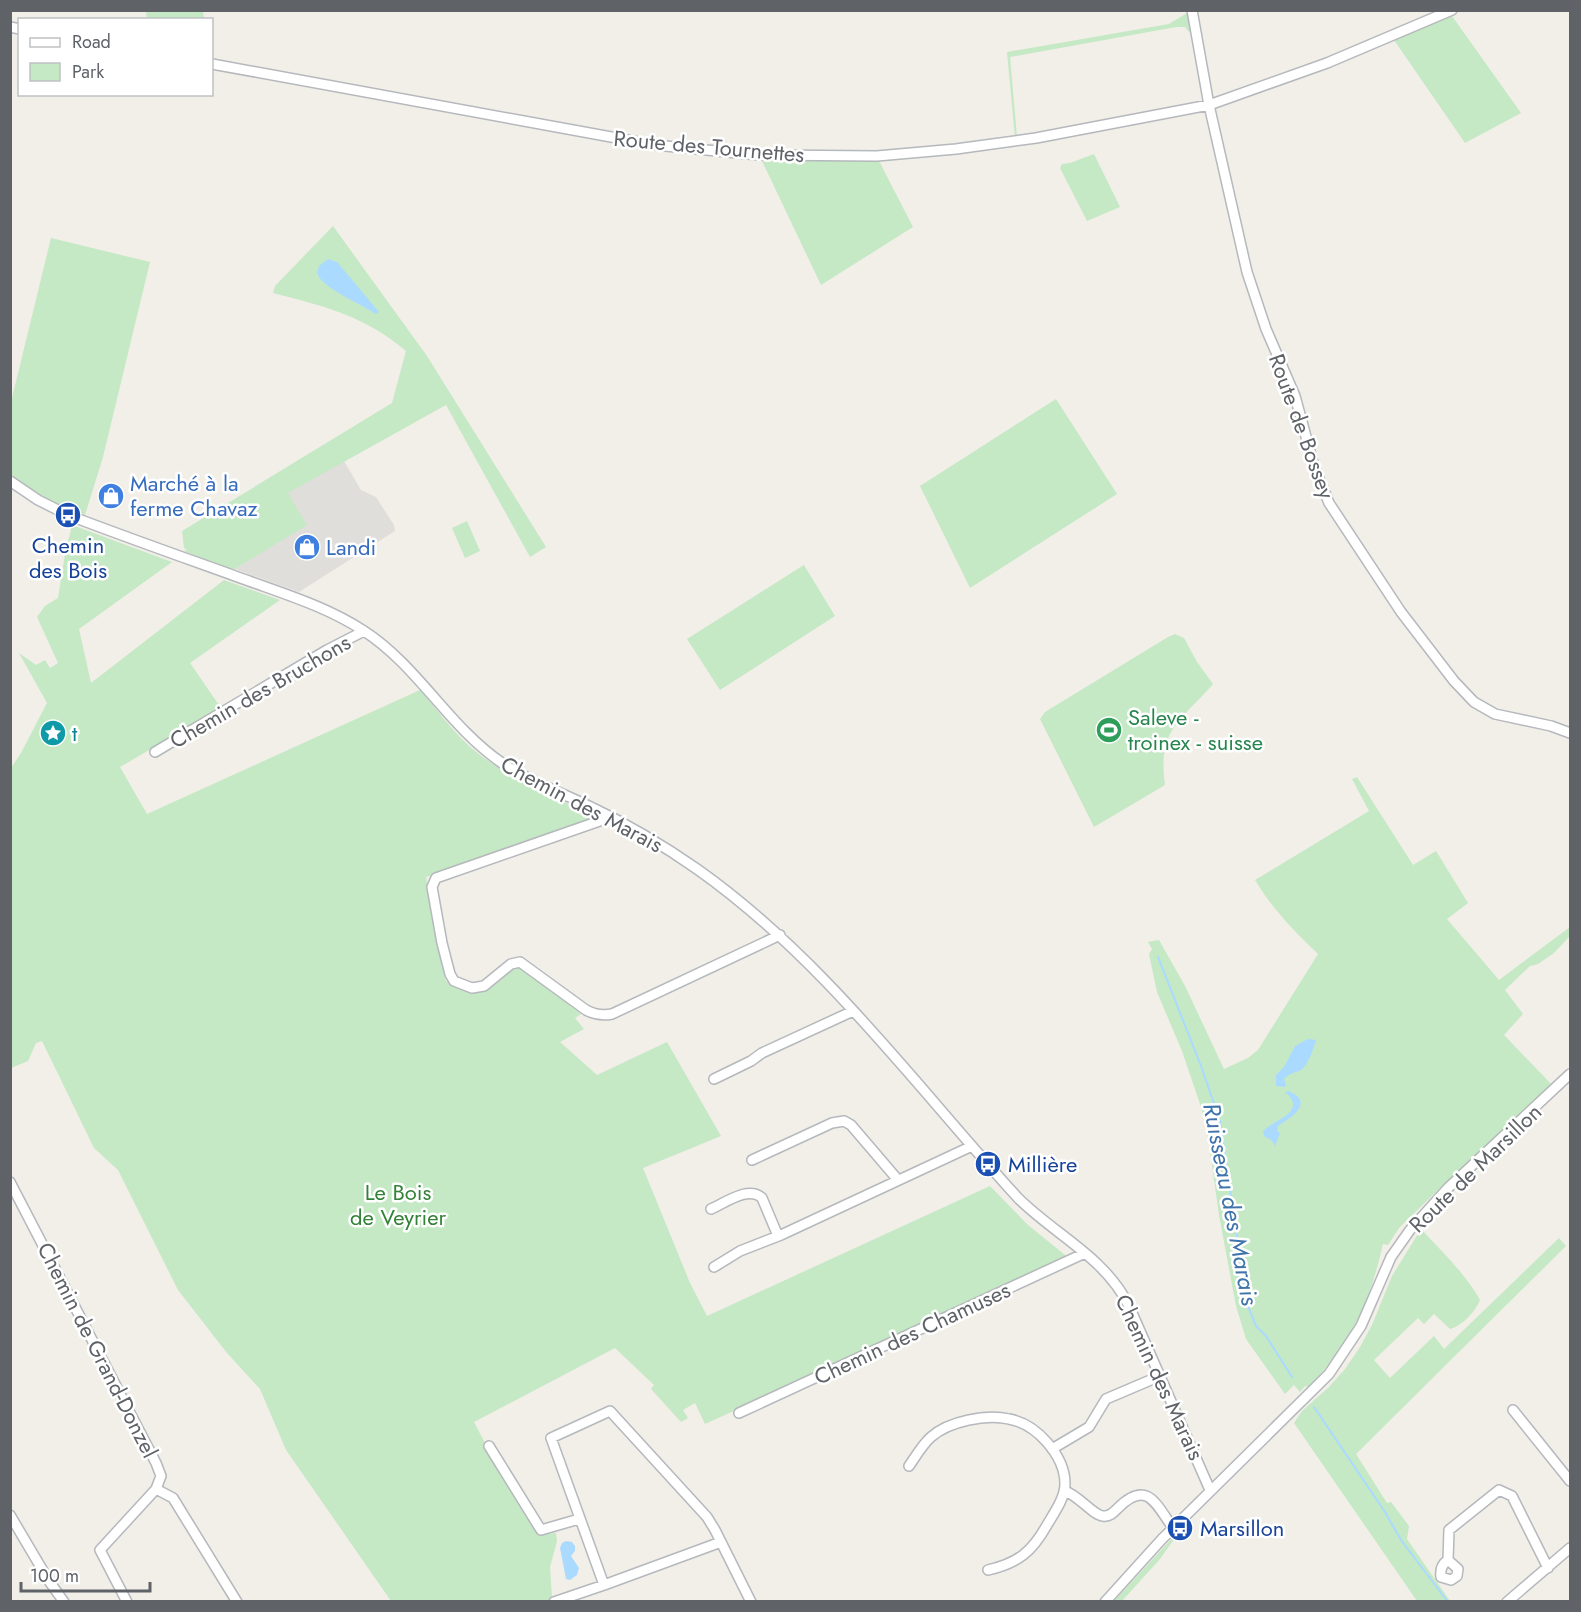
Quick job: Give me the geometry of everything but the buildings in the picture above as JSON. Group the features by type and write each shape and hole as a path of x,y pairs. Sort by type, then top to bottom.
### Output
{"street":[{"name":"Route de Bossey","path":"1192,10 1209,105 1252,292 1295,396 1318,478 1329,503 1401,612 1454,681 1474,702 1495,714 1551,726 1570,734"},
{"name":"Route des Tournettes","path":"213,64 609,138 693,150 788,156 877,156 956,150 1068,133 1209,105 1327,63 1452,10"},
{"name":"Chemin des Marais","path":"12,484 68,515 303,601 364,631 404,663 457,724 489,753 525,776 611,817 661,845 696,868 780,934 853,1011 1026,1206 1085,1252 1102,1267 1119,1288 1210,1490"},
{"name":"Chemin des Bruchons","path":"155,752 327,650 364,631"},
{"path":"611,817 496,859 436,878 432,886 442,943 454,981 472,988 484,986 511,964 520,962 589,1016 612,1014 780,934"},
{"path":"714,1079 762,1053 853,1011"},
{"name":"Route de Marsillon","path":"1105,1602 1210,1490 1329,1374 1361,1326 1391,1257 1424,1214 1570,1074"},
{"path":"752,1160 832,1123 844,1121 851,1125 898,1180"},
{"path":"714,1267 740,1251 778,1236 972,1146"},
{"name":"Chemin de Grand-Donzel","path":"10,1182 161,1476 156,1489 100,1550 125,1601"},
{"path":"711,1209 745,1194 758,1194 762,1198 778,1236"},
{"name":"Chemin des Chamuses","path":"739,1413 1085,1252"},
{"path":"1052,1449 1089,1427 1106,1399 1160,1376"},
{"path":"1514,1410 1570,1481"},
{"path":"604,1585 551,1438 610,1411 706,1517 751,1602"},
{"path":"909,1466 926,1442 936,1433 959,1423 979,1419 1014,1420 1034,1431 1052,1449 1065,1474 1065,1491 1040,1538 1029,1550 1015,1562 988,1570"},
{"path":"489,1446 541,1530 579,1519"},
{"path":"156,1489 173,1498 237,1602"},
{"path":"1448,1560 1449,1530 1499,1490 1512,1496 1548,1568"},
{"path":"1065,1491 1077,1496 1098,1515 1105,1516 1113,1513 1131,1496 1137,1494 1145,1496 1154,1501 1173,1528"},
{"path":"10,1515 64,1602"},
{"path":"554,1602 721,1542"},
{"path":"1507,1602 1570,1548"}],"shaded area":[{"path":"344,461 361,490 376,497 394,525 395,531 299,592 235,569 306,525 287,493"}],"green space":[{"path":"146,11 203,11 204,18 147,18"},
{"path":"1187,13 1191,34 1185,27 1176,27 1010,57 1017,137 1015,138 1007,52 1169,24"},
{"path":"1452,16 1521,113 1465,143 1394,40"},
{"path":"1094,154 1120,207 1087,221 1060,168 1062,164"},
{"path":"761,159 784,161 878,159 913,227 821,285"},
{"path":"333,226 427,356 546,547 530,557 446,405 288,493 307,525 235,569 225,568 184,551 187,550 184,548 182,531 392,403 406,351 375,329 343,314 273,293 275,286"},
{"path":"51,238 150,262 103,457 85,515 46,498 11,474 11,402"},
{"path":"1056,399 1117,494 970,588 920,486"},
{"path":"467,521 480,551 465,558 452,528"},
{"name":"Le Bois de Veyrier","path":"72,525 172,562 79,629 91,683 224,580 280,600 190,663 221,708 120,767 147,814 420,690 469,746 498,768 529,786 595,816 587,823 495,856 426,877 445,979 459,989 479,991 493,986 513,968 522,968 581,1014 575,1018 584,1029 560,1042 597,1075 667,1042 721,1136 643,1168 690,1283 707,1316 990,1186 1028,1225 1070,1259 705,1424 695,1403 683,1410 688,1418 681,1422 651,1389 654,1385 615,1348 474,1422 503,1478 539,1535 556,1533 557,1541 550,1567 552,1598 542,1602 391,1601 286,1450 260,1389 227,1353 178,1290 118,1170 94,1148 42,1041 36,1043 28,1061 11,1068 11,768 47,703 19,653 36,665 45,660 50,668 58,663 37,617 45,606 58,598"},
{"path":"804,565 835,616 720,690 687,639"},
{"name":"Saleve - troinex - suisse","path":"1175,634 1184,638 1197,662 1213,684 1182,717 1168,738 1163,766 1165,785 1094,827 1040,719 1045,712"},
{"path":"1357,777 1413,865 1436,851 1468,903 1447,919 1499,980 1570,927 1570,936 1554,953 1538,964 1530,966 1505,990 1523,1014 1504,1035 1553,1086 1442,1186 1399,1228 1388,1245 1383,1244 1372,1286 1348,1338 1309,1387 1305,1386 1300,1392 1294,1385 1285,1394 1246,1339 1236,1306 1201,1107 1182,1051 1157,992 1149,954 1152,949 1148,942 1159,940 1185,986 1224,1069 1248,1058 1258,1050 1318,954 1284,919 1255,880 1369,811 1352,779"},
{"path":"1421,1229 1460,1272 1480,1300 1468,1318 1450,1329 1434,1314 1424,1324 1418,1318 1374,1360 1390,1378 1434,1336 1444,1349 1559,1238 1566,1246 1356,1454 1387,1503 1391,1502 1409,1526 1407,1539 1450,1601 1417,1601 1294,1423 1302,1411 1345,1369 1360,1347 1372,1325 1392,1276"},
{"path":"1176,1534 1160,1559 1122,1601 1114,1601"}],"water":[{"path":"328,259 337,262 379,312 376,314 326,285 317,273 319,266"},
{"path":"1308,1039 1316,1040 1306,1065 1284,1079 1285,1087 1276,1086 1276,1075 1284,1067 1295,1046"},
{"path":"1285,1092 1296,1095 1301,1105 1289,1119 1278,1126 1277,1131 1280,1133 1275,1146 1264,1136 1263,1132 1291,1111 1292,1099"},
{"path":"566,1541 572,1542 575,1546 575,1551 571,1556 579,1568 577,1575 570,1580 566,1579 560,1548"}],"waterway":[{"name":"Ruisseau des Marais","path":"1158,957 1220,1121 1247,1304 1256,1326 1266,1336 1292,1377"},
{"name":"Ruisseau des Marais","path":"1314,1407 1385,1512 1401,1540 1448,1602"}],"place":[{"name":"Marché à la ferme Chavaz","path":"111,496"},
{"name":"Chemin des Bois","path":"68,515"},
{"name":"Landi","path":"307,547"},
{"name":"Saleve - troinex - suisse","path":"1109,730"},
{"name":"t","path":"53,733"},
{"name":"Millière","path":"988,1164"},
{"name":"Marsillon","path":"1180,1528"}]}
